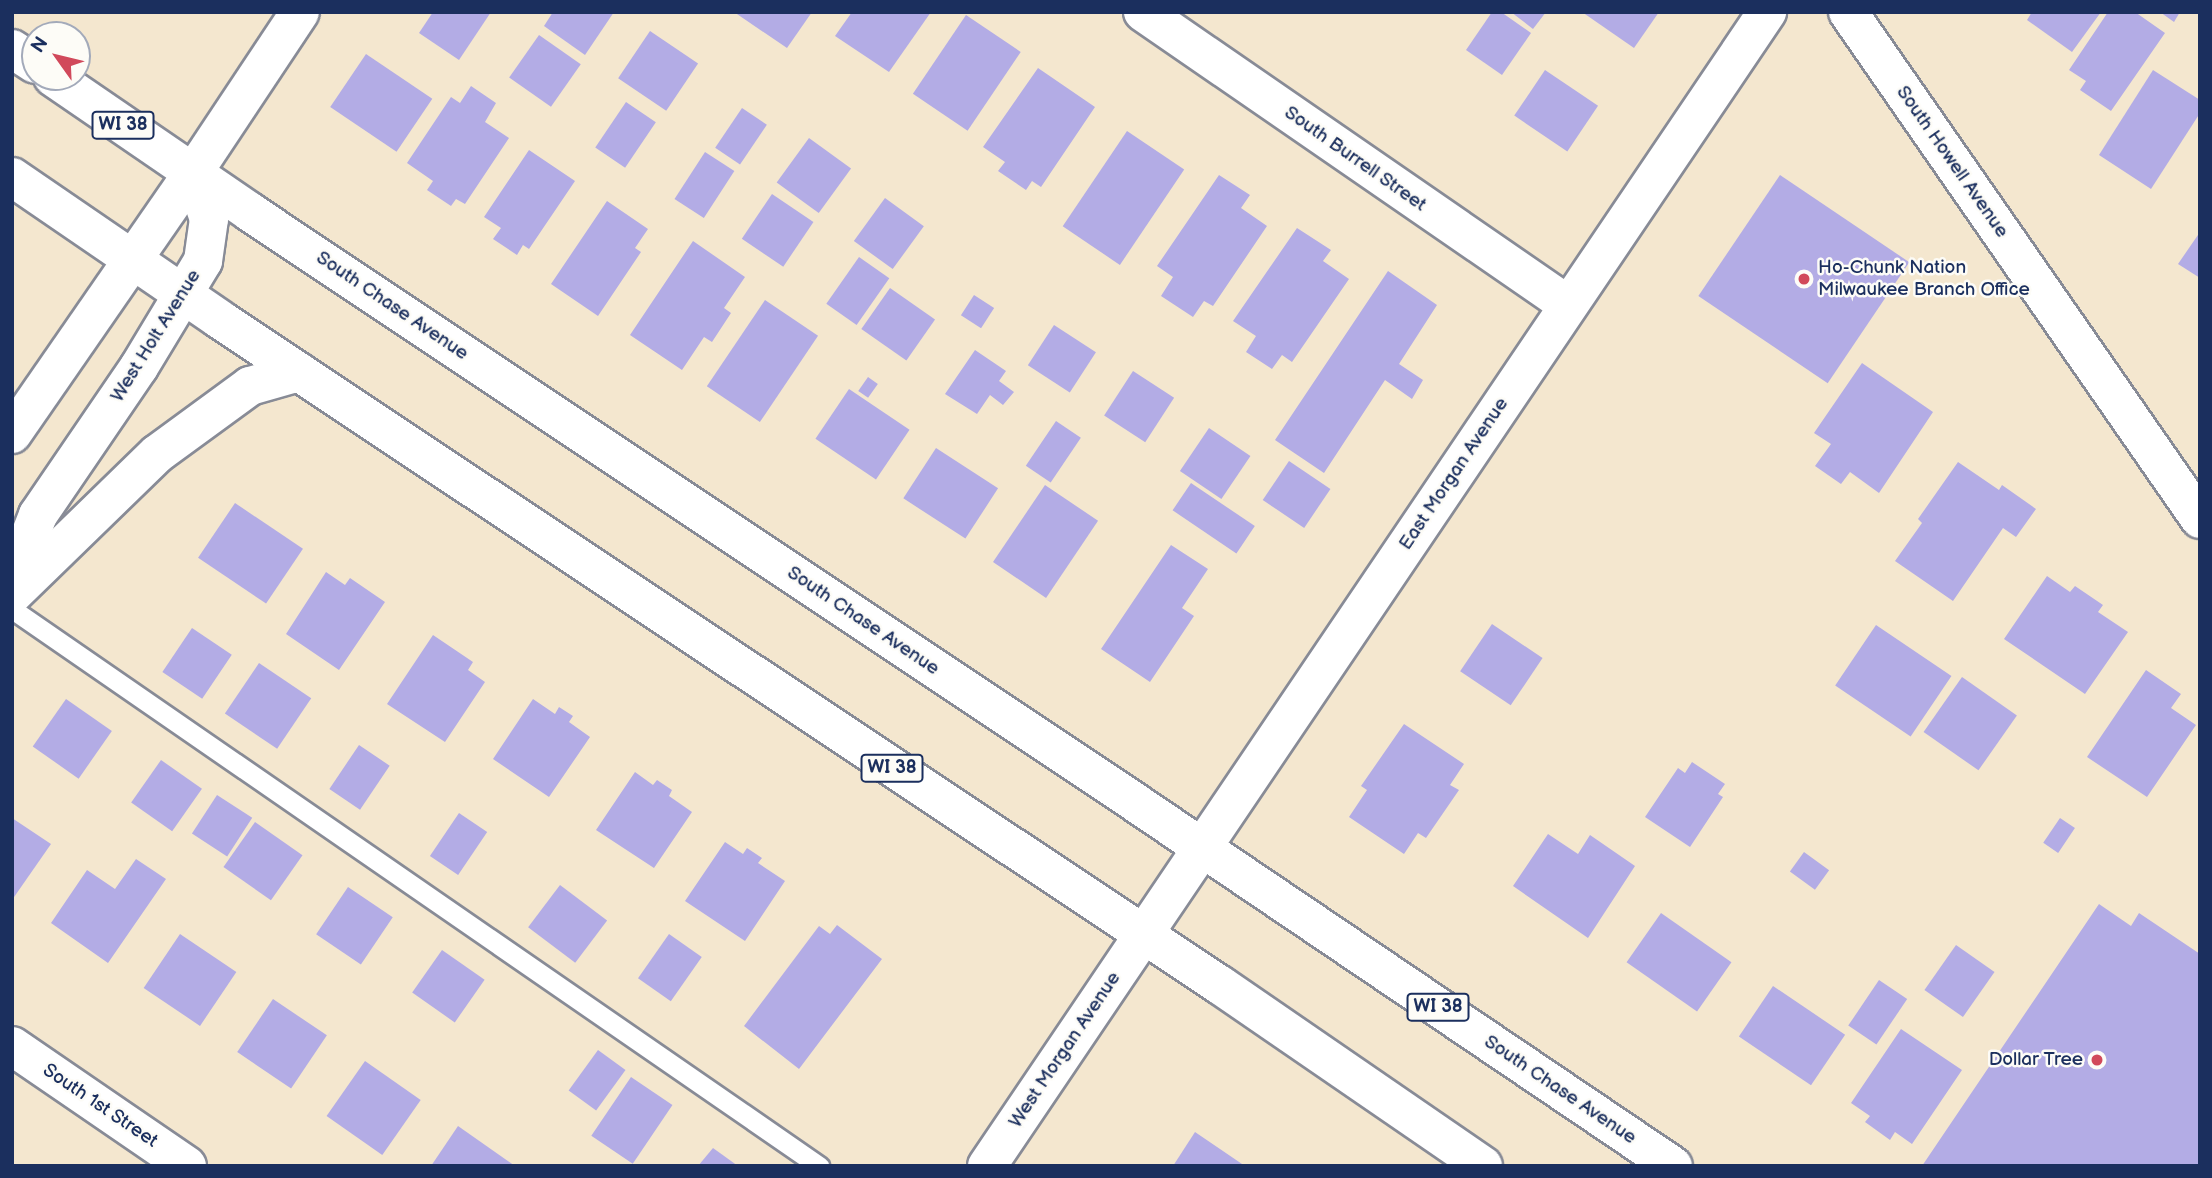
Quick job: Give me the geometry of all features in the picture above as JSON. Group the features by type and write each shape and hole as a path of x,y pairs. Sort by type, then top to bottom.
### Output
{"main road":[{"path":"12,434 193,173 300,12"},
{"name":"South Burrell Street","path":"1143,12 1568,305"},
{"name":"East Morgan Avenue","path":"1143,935 1767,12"},
{"name":"South Howell Avenue","path":"1848,12 2200,519"},
{"name":"South Chase Avenue","path":"73,91 1673,1166"},
{"name":"West Holt Avenue","path":"12,581 38,515 184,296 203,261 209,219 193,173"},
{"name":"WI 38","path":"12,177 184,296 1143,935 1483,1166"},
{"path":"12,595 157,454 250,386 299,372"},
{"name":"West Morgan Avenue","path":"987,1166 1143,935"},
{"name":"South 1st Street","path":"12,1046 187,1166"}],"lane":[{"path":"12,609 819,1166"}],"building":[{"path":"433,12 491,12 459,60 419,33"},
{"path":"553,12 614,12 585,55 544,26"},
{"path":"734,12 812,12 787,48"},
{"path":"852,12 931,12 889,72 835,36"},
{"path":"1492,12 1501,12 1531,33 1502,75 1466,50"},
{"path":"1511,12 1546,12 1533,29"},
{"path":"1582,12 1659,12 1634,48"},
{"path":"2032,12 2101,12 2072,52 2027,20"},
{"path":"2108,12 2135,12 2165,33 2111,111 2080,90 2086,81 2069,70"},
{"path":"2160,12 2180,12 2174,22"},
{"path":"966,15 1021,52 968,131 913,94"},
{"path":"650,31 698,63 666,111 618,78"},
{"path":"539,35 581,64 551,107 509,78"},
{"path":"366,54 432,99 397,152 330,107"},
{"path":"1038,68 1095,107 1041,187 1032,181 1026,190 998,171 1005,162 983,147"},
{"path":"1545,70 1598,106 1567,151 1514,116"},
{"path":"2153,70 2200,100 2200,113 2151,189 2099,155"},
{"path":"471,86 496,103 485,122 509,138 465,204 456,199 451,206 427,190 433,181 407,163 451,97 460,103"},
{"path":"626,102 656,122 625,168 595,148"},
{"path":"742,108 767,125 740,165 715,148"},
{"path":"1127,131 1184,170 1120,265 1063,226"},
{"path":"809,138 851,169 819,213 777,182"},
{"path":"529,150 575,181 529,249 523,245 517,255 493,239 501,228 484,217"},
{"path":"705,152 734,171 704,218 675,199"},
{"path":"1219,175 1250,195 1241,208 1267,226 1213,306 1204,301 1193,317 1161,296 1173,277 1157,266"},
{"name":"Ho-Chunk Nation Milwaukee Branch Office","path":"1780,175 1909,262 1828,383 1698,296"},
{"path":"772,194 813,222 783,267 742,239"},
{"path":"885,198 924,226 893,269 854,241"},
{"path":"607,201 648,229 635,248 641,252 598,316 551,284"},
{"path":"1297,228 1331,250 1323,261 1349,279 1292,362 1282,355 1272,369 1246,352 1256,336 1233,321"},
{"path":"2200,232 2200,278 2178,264"},
{"path":"693,241 745,277 724,308 731,313 712,342 704,337 682,370 630,335"},
{"path":"859,257 889,278 857,325 826,304"},
{"path":"1388,271 1437,305 1399,364 1423,380 1412,399 1385,380 1324,473 1275,440"},
{"path":"890,288 935,320 906,361 861,329"},
{"path":"974,295 994,308 981,328 961,315"},
{"path":"765,300 818,336 760,422 707,386"},
{"path":"1054,325 1096,352 1070,392 1028,365"},
{"path":"975,350 1006,371 999,381 1014,392 1003,405 990,395 977,414 945,394"},
{"path":"1862,363 1933,412 1879,493 1850,472 1841,484 1815,466 1831,444 1814,433"},
{"path":"1133,371 1174,398 1145,442 1104,415"},
{"path":"868,377 878,384 868,398 858,391"},
{"path":"849,389 910,430 876,480 815,439"},
{"path":"1056,421 1081,438 1051,483 1026,466"},
{"path":"1209,428 1250,456 1221,499 1180,471"},
{"path":"936,448 998,488 965,539 903,498"},
{"path":"1289,461 1330,489 1304,528 1263,500"},
{"path":"1958,462 1999,490 2002,485 2036,509 2016,537 2003,528 1953,601 1895,561 1922,523 1918,519"},
{"path":"1191,483 1255,526 1236,553 1173,510"},
{"path":"1045,485 1098,521 1046,598 993,562"},
{"path":"235,503 303,549 266,604 198,558"},
{"path":"1171,545 1208,569 1182,608 1194,616 1150,682 1101,649"},
{"path":"326,572 345,585 350,578 385,602 339,670 286,634"},
{"path":"2047,576 2070,592 2075,586 2103,605 2098,612 2128,632 2085,694 2004,639"},
{"path":"1492,624 1543,658 1511,705 1460,671"},
{"path":"1876,625 1951,676 1911,736 1835,686"},
{"path":"192,628 232,655 202,699 162,672"},
{"path":"433,635 473,662 468,670 485,682 445,742 387,704"},
{"path":"259,663 311,698 277,749 225,714"},
{"path":"2146,670 2181,694 2171,708 2196,725 2147,797 2087,757"},
{"path":"1962,677 2017,715 1978,770 1924,732"},
{"path":"66,699 112,731 79,779 33,747"},
{"path":"533,699 555,714 559,707 573,716 569,722 590,737 549,797 493,759"},
{"path":"1404,724 1464,764 1450,785 1459,790 1426,838 1418,833 1404,854 1349,817 1367,790 1361,786"},
{"path":"359,745 390,766 360,810 329,789"},
{"path":"161,760 202,789 172,831 131,803"},
{"path":"1692,762 1725,784 1718,794 1723,797 1690,847 1645,817 1678,768 1685,773"},
{"path":"635,772 653,785 657,780 672,790 669,796 692,812 654,868 596,830"},
{"path":"217,795 252,818 227,856 192,834"},
{"path":"459,813 487,832 458,875 430,856"},
{"path":"12,818 51,844 12,900"},
{"path":"2060,818 2075,828 2058,853 2043,843"},
{"path":"255,822 303,855 271,900 223,867"},
{"path":"1548,834 1578,854 1590,835 1635,866 1588,938 1513,886"},
{"path":"725,842 743,854 747,848 762,858 758,863 785,881 745,941 685,901"},
{"path":"1804,852 1829,870 1815,890 1790,871"},
{"path":"136,859 166,879 108,963 51,923 87,870 115,889"},
{"path":"560,885 607,921 575,963 528,927"},
{"path":"348,887 393,917 361,964 316,934"},
{"name":"Dollar Tree","path":"2099,904 2131,926 2139,913 2200,954 2200,1166 1922,1166"},
{"path":"1661,913 1731,962 1697,1011 1627,962"},
{"path":"837,925 882,959 799,1069 744,1026 819,926 830,934"},
{"path":"180,934 236,972 200,1026 144,988"},
{"path":"669,934 702,957 671,1001 638,978"},
{"path":"1956,945 1995,972 1963,1017 1924,990"},
{"path":"442,950 485,980 455,1022 412,993"},
{"path":"1879,980 1907,999 1876,1045 1848,1026"},
{"path":"1773,986 1845,1035 1811,1085 1739,1037"},
{"path":"273,999 327,1035 291,1088 237,1052"},
{"path":"1901,1029 1962,1070 1912,1144 1895,1132 1890,1140 1865,1122 1870,1116 1851,1103"},
{"path":"598,1050 626,1070 596,1110 569,1090"},
{"path":"365,1061 421,1100 382,1155 327,1116"},
{"path":"631,1077 672,1105 633,1164 591,1136"},
{"path":"458,1126 515,1166 431,1166"},
{"path":"1195,1132 1245,1166 1173,1166"},
{"path":"713,1148 738,1166 698,1166"}],"place":[{"name":"Ho-Chunk Nation Milwaukee Branch Office","path":"1804,279"},
{"name":"Dollar Tree","path":"2097,1060"}]}
